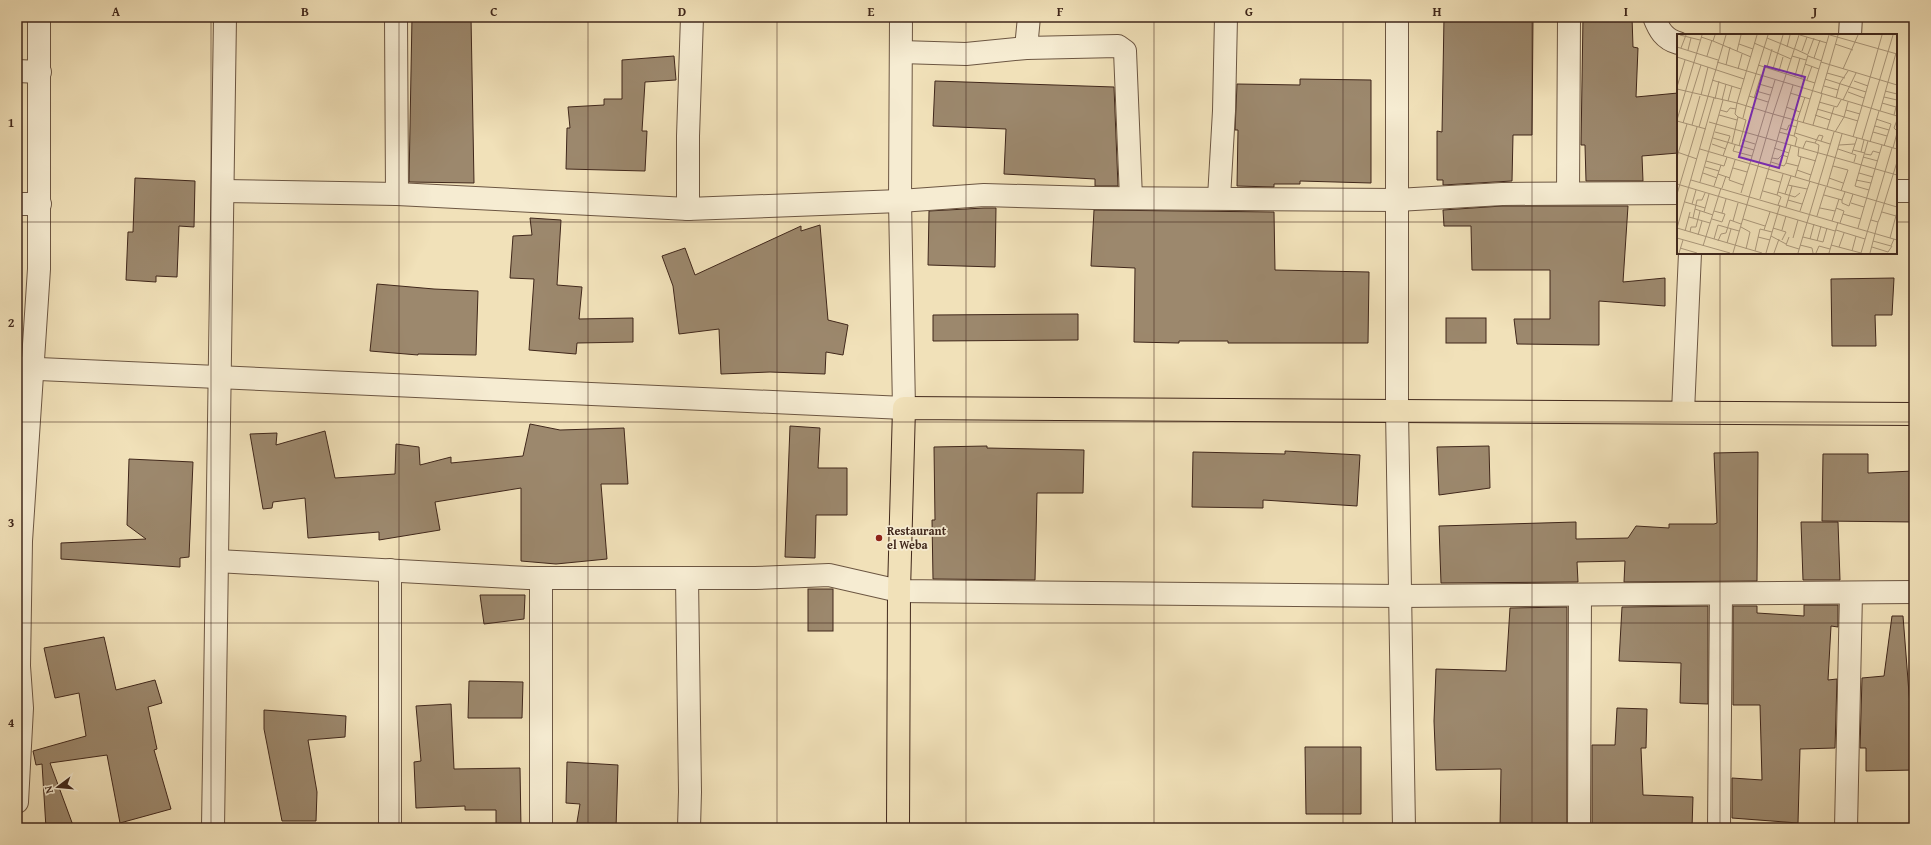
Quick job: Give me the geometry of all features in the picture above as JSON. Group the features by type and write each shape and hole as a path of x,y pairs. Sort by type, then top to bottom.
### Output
{"main road":[{"path":"898,828 899,591 904,408 1914,414"}],"street":[{"path":"17,802 22,708 18,666 19,540 24,368 39,269 39,17"},
{"path":"214,828 225,17"},
{"path":"396,17 397,194"},
{"path":"688,209 688,136 692,17"},
{"path":"24,368 904,408 900,201 901,17"},
{"path":"1026,48 1029,17"},
{"path":"1220,198 1226,17"},
{"path":"1397,17 1397,411 1404,828"},
{"path":"1568,194 1569,17"},
{"path":"1654,17 1660,31 1670,41 1677,43"},
{"path":"1850,34 1851,17"},
{"path":"901,52 966,54 1026,48 1118,46 1125,51 1131,198"},
{"path":"17,72 40,72"},
{"path":"223,191 397,194 688,209 900,201 984,195 1131,198 1397,200 1502,194 1677,193"},
{"path":"1897,191 1914,191"},
{"path":"17,204 40,204"},
{"path":"1683,412 1690,254"},
{"path":"218,561 541,578 687,578 829,575 899,591 1400,596 1914,592"},
{"path":"390,570 390,828"},
{"path":"541,578 541,828"},
{"path":"687,578 690,792 689,828"},
{"path":"1846,828 1851,593"},
{"path":"1720,828 1721,594"},
{"path":"1579,828 1580,595"}],"building":[{"path":"412,17 471,17 474,183 409,182"},
{"path":"1444,17 1533,17 1532,135 1513,135 1512,181 1443,185 1443,180 1437,180 1437,131 1442,132"},
{"path":"1583,17 1632,17 1633,47 1638,48 1636,97 1677,93 1677,153 1642,156 1643,181 1586,181 1585,145 1581,145"},
{"path":"674,56 676,80 645,82 642,131 647,131 645,171 566,169 567,128 570,128 568,107 604,105 604,99 622,99 622,60"},
{"path":"1300,79 1371,80 1371,183 1300,181 1300,184 1274,184 1274,187 1237,186 1238,130 1235,130 1237,84 1300,85"},
{"path":"935,81 1114,87 1118,186 1095,186 1095,179 1004,174 1006,129 933,126"},
{"path":"135,178 195,181 194,227 179,226 177,277 156,276 156,282 126,280 128,232 133,232"},
{"path":"1502,206 1628,206 1623,282 1665,278 1665,306 1599,301 1599,345 1517,344 1514,319 1550,319 1550,270 1472,270 1471,226 1444,226 1443,210"},
{"path":"996,208 995,267 928,265 929,211"},
{"path":"1094,210 1274,212 1275,270 1369,272 1368,343 1228,343 1228,341 1179,341 1179,343 1134,342 1135,268 1091,266"},
{"path":"530,218 561,220 557,285 582,287 579,319 633,318 633,342 577,343 576,354 529,350 534,279 510,278 513,236 532,235"},
{"path":"820,225 828,320 848,325 843,355 826,352 825,374 770,372 721,374 719,329 679,334 673,286 662,256 685,248 695,275 801,226 801,231"},
{"path":"1894,278 1892,315 1875,315 1876,346 1832,346 1831,279"},
{"path":"377,284 478,291 476,355 418,355 370,351"},
{"path":"1078,314 1078,340 933,341 933,315"},
{"path":"1446,318 1486,318 1486,343 1446,343"},
{"path":"530,424 560,430 624,428 628,484 601,484 607,559 556,564 521,561 521,488 435,502 440,530 379,540 379,532 308,538 305,498 273,502 272,508 263,509 250,434 277,433 276,445 325,431 335,478 395,474 396,444 419,447 420,465 451,457 451,463 523,456"},
{"path":"790,426 820,428 818,468 847,468 847,515 816,515 815,558 785,557"},
{"path":"987,446 987,448 1084,450 1083,493 1037,493 1035,580 933,579 932,520 935,520 934,447"},
{"path":"1489,446 1490,488 1439,495 1437,447"},
{"path":"1285,451 1360,455 1357,506 1263,500 1263,508 1192,507 1193,452 1285,454"},
{"path":"1758,452 1757,581 1624,582 1625,561 1577,562 1578,582 1441,583 1439,526 1576,522 1576,539 1628,538 1636,526 1669,528 1669,524 1714,524 1717,523 1714,453"},
{"path":"1823,454 1868,454 1868,473 1914,471 1914,522 1822,521"},
{"path":"129,459 193,462 189,557 180,558 180,567 61,559 61,543 146,539 127,525"},
{"path":"1801,522 1838,522 1840,580 1803,580"},
{"path":"808,589 833,589 833,631 808,631"},
{"path":"480,595 525,595 524,619 484,624"},
{"path":"1804,605 1838,605 1838,627 1831,626 1828,680 1837,679 1835,748 1800,749 1798,823 1732,818 1732,778 1762,780 1760,705 1733,705 1733,606 1757,606 1757,613 1804,616"},
{"path":"1708,606 1708,704 1680,703 1681,663 1619,661 1622,607"},
{"path":"1567,607 1567,828 1500,828 1501,769 1436,770 1434,721 1436,669 1506,671 1510,608"},
{"path":"1892,616 1903,616 1911,719 1914,719 1914,770 1866,771 1866,748 1860,748 1862,678 1884,676"},
{"path":"104,637 116,690 155,680 162,703 148,707 157,749 154,750 171,809 120,823 107,755 50,763 74,828 46,828 42,764 36,765 33,751 86,736 79,693 55,698 44,648"},
{"path":"469,681 523,682 522,718 468,718"},
{"path":"451,704 454,769 520,768 521,828 496,826 496,810 465,810 465,806 416,808 414,762 421,761 416,706"},
{"path":"1617,708 1647,709 1646,748 1641,748 1643,795 1693,797 1692,828 1592,828 1592,745 1615,745"},
{"path":"264,710 346,716 345,737 308,740 317,792 316,821 282,821 264,729"},
{"path":"1305,747 1361,747 1361,814 1306,814"},
{"path":"567,762 618,765 616,828 576,828 580,804 566,803"}],"place":[{"name":"Restaurant el Weba","path":"879,538"}]}
